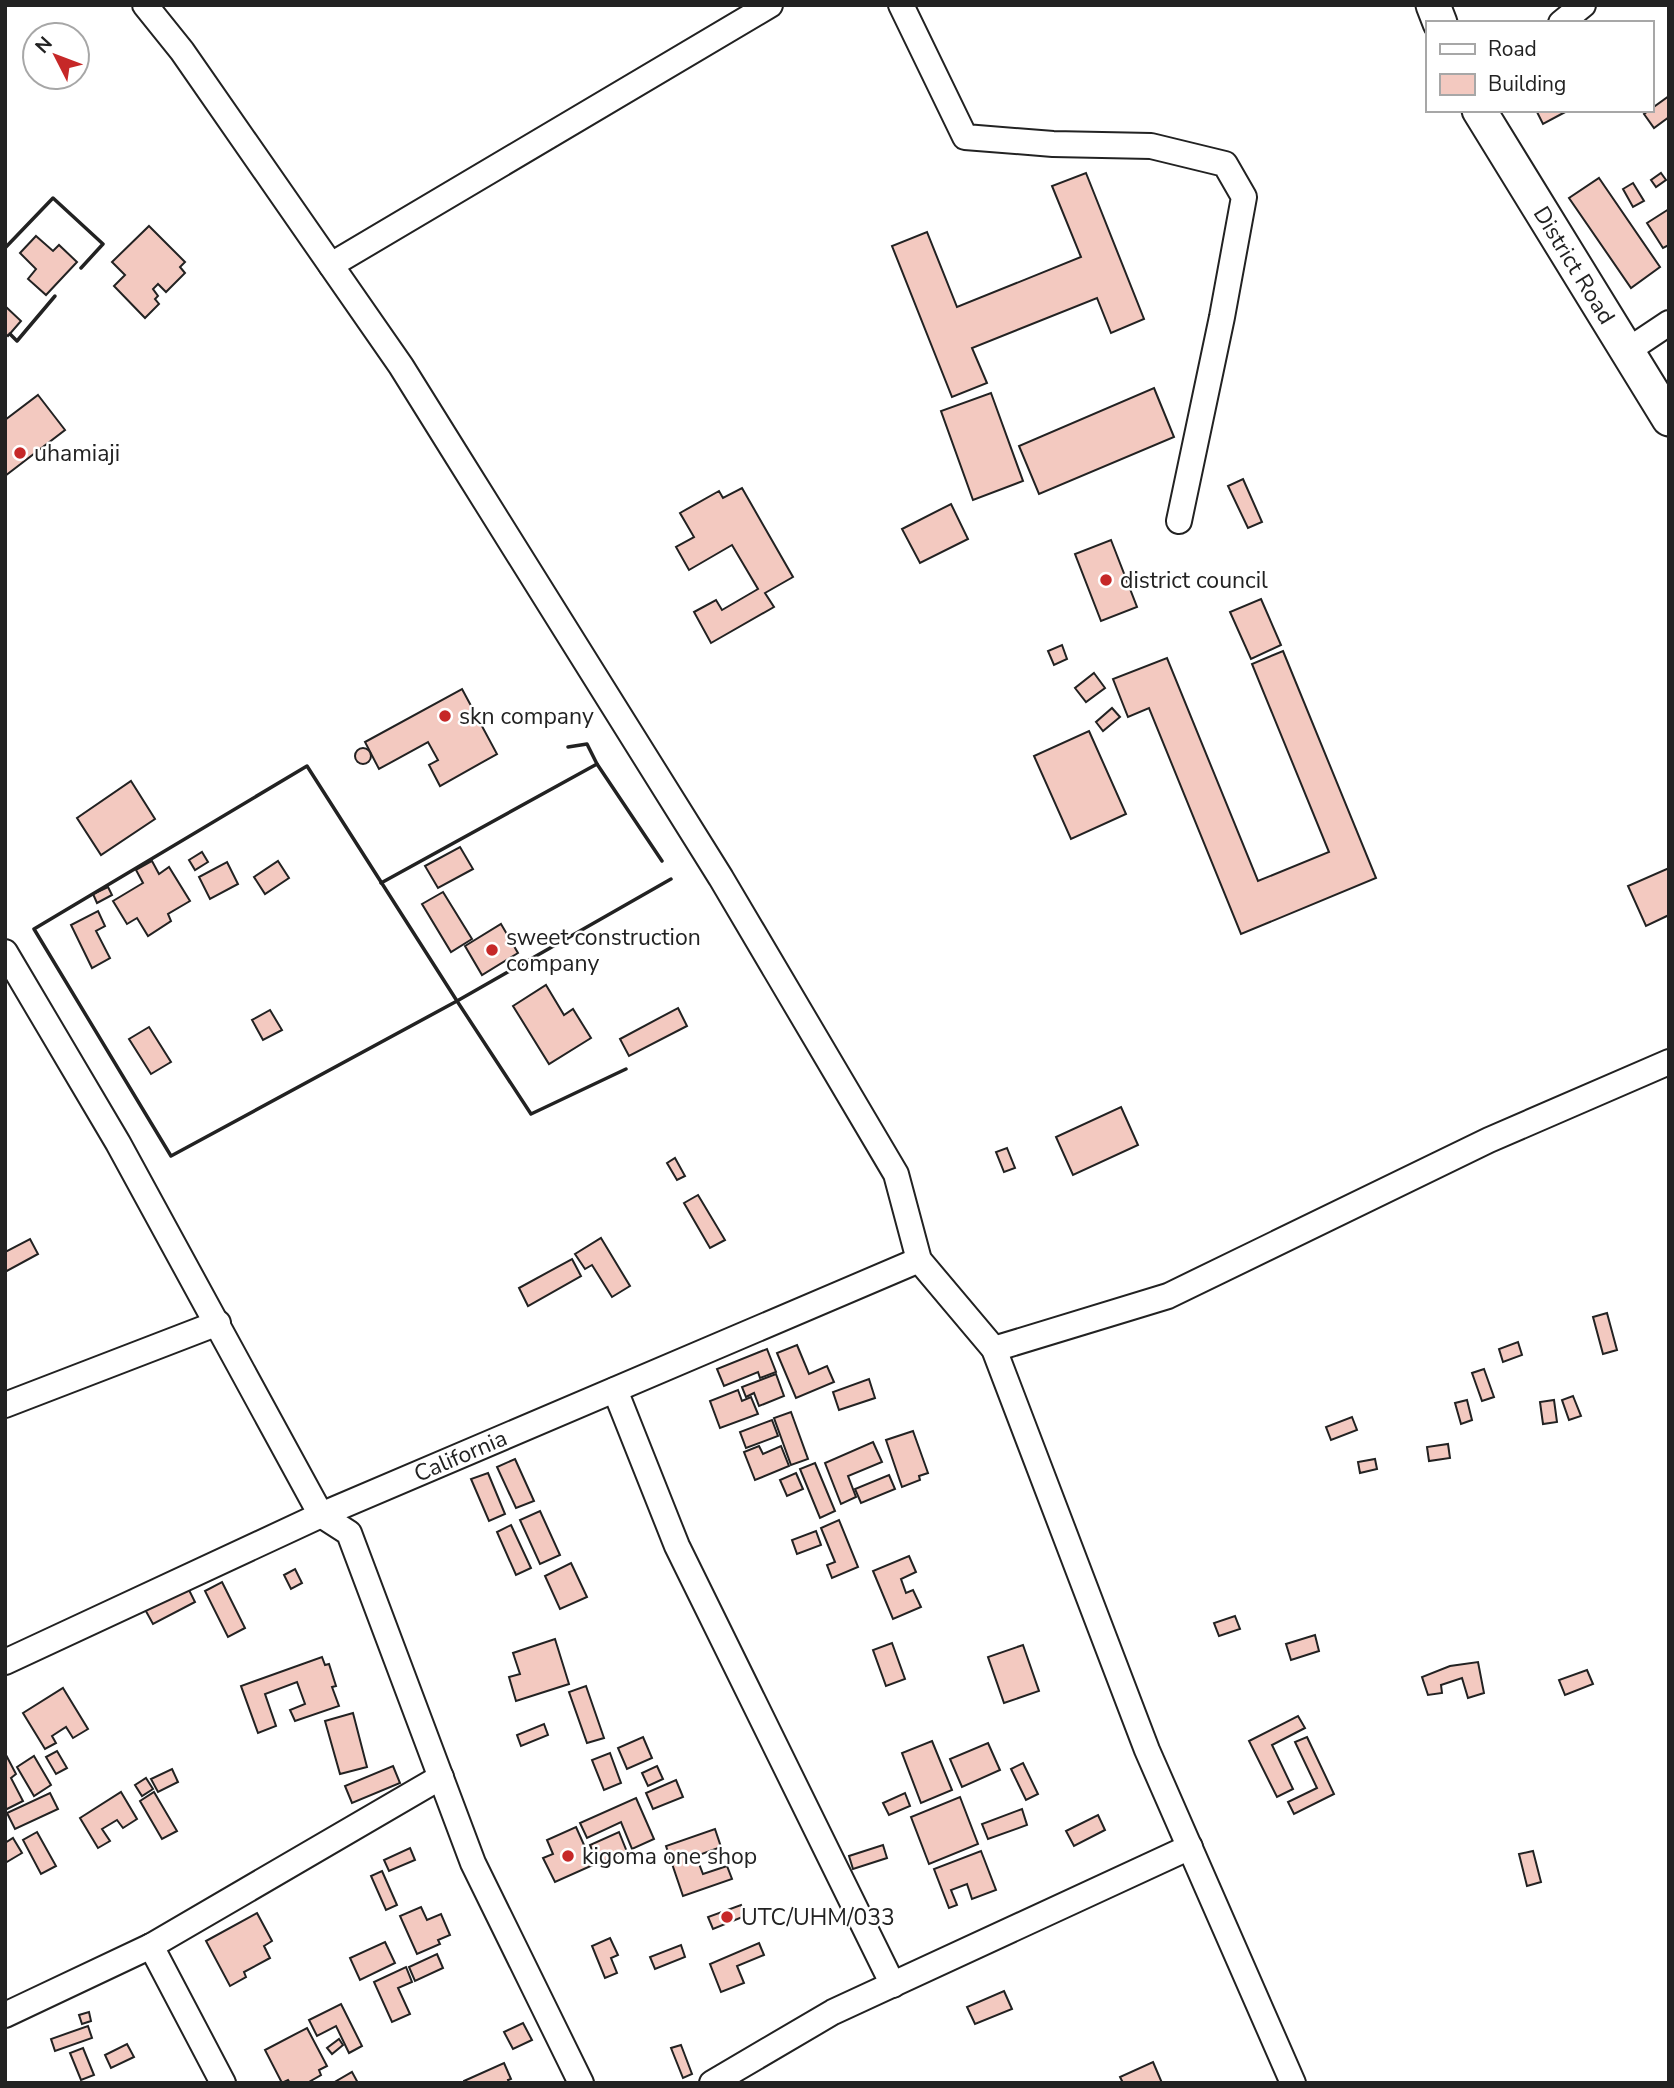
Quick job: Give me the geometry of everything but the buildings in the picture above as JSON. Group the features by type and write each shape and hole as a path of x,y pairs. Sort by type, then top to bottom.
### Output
{"street":[{"path":"145,5 182,51 401,366 721,878 896,1174 919,1260 994,1349 1147,1750 1293,2083"},
{"path":"331,265 770,5"},
{"path":"901,5 965,137 1053,144 1151,146 1225,164 1244,197 1179,521"},
{"path":"1563,21 1583,5"},
{"name":"District Road","path":"1480,112 1669,419"},
{"path":"1627,352 1669,323"},
{"path":"5,952 118,1143 321,1515 349,1533 473,1863 581,2083"},
{"path":"994,1349 1167,1296 1489,1140 1669,1062"},
{"name":"California","path":"5,1662 321,1515 919,1260"},
{"path":"5,1405 218,1323"},
{"path":"615,1390 677,1546 892,1985"},
{"path":"5,2015 151,1946 441,1777"},
{"path":"712,2083 833,2012 1190,1847"},
{"path":"151,1946 223,2083"}],"wall":[{"path":"5,248 53,198 103,244 81,268"},
{"path":"10,334 17,341 55,296"},
{"path":"568,747 587,744 597,764"},
{"path":"381,883 597,764 662,861"},
{"path":"307,766 457,1001 171,1156 34,929 307,766"},
{"path":"626,1069 531,1114 457,1001 671,879"}],"place":[{"name":"uhamiaji","path":"20,453"},
{"name":"district council","path":"1106,580"},
{"name":"skn company","path":"445,716"},
{"name":"sweet construction company","path":"492,950"},
{"name":"kigoma one shop","path":"568,1856"},
{"name":"UTC/UHM/033","path":"727,1917"}]}
